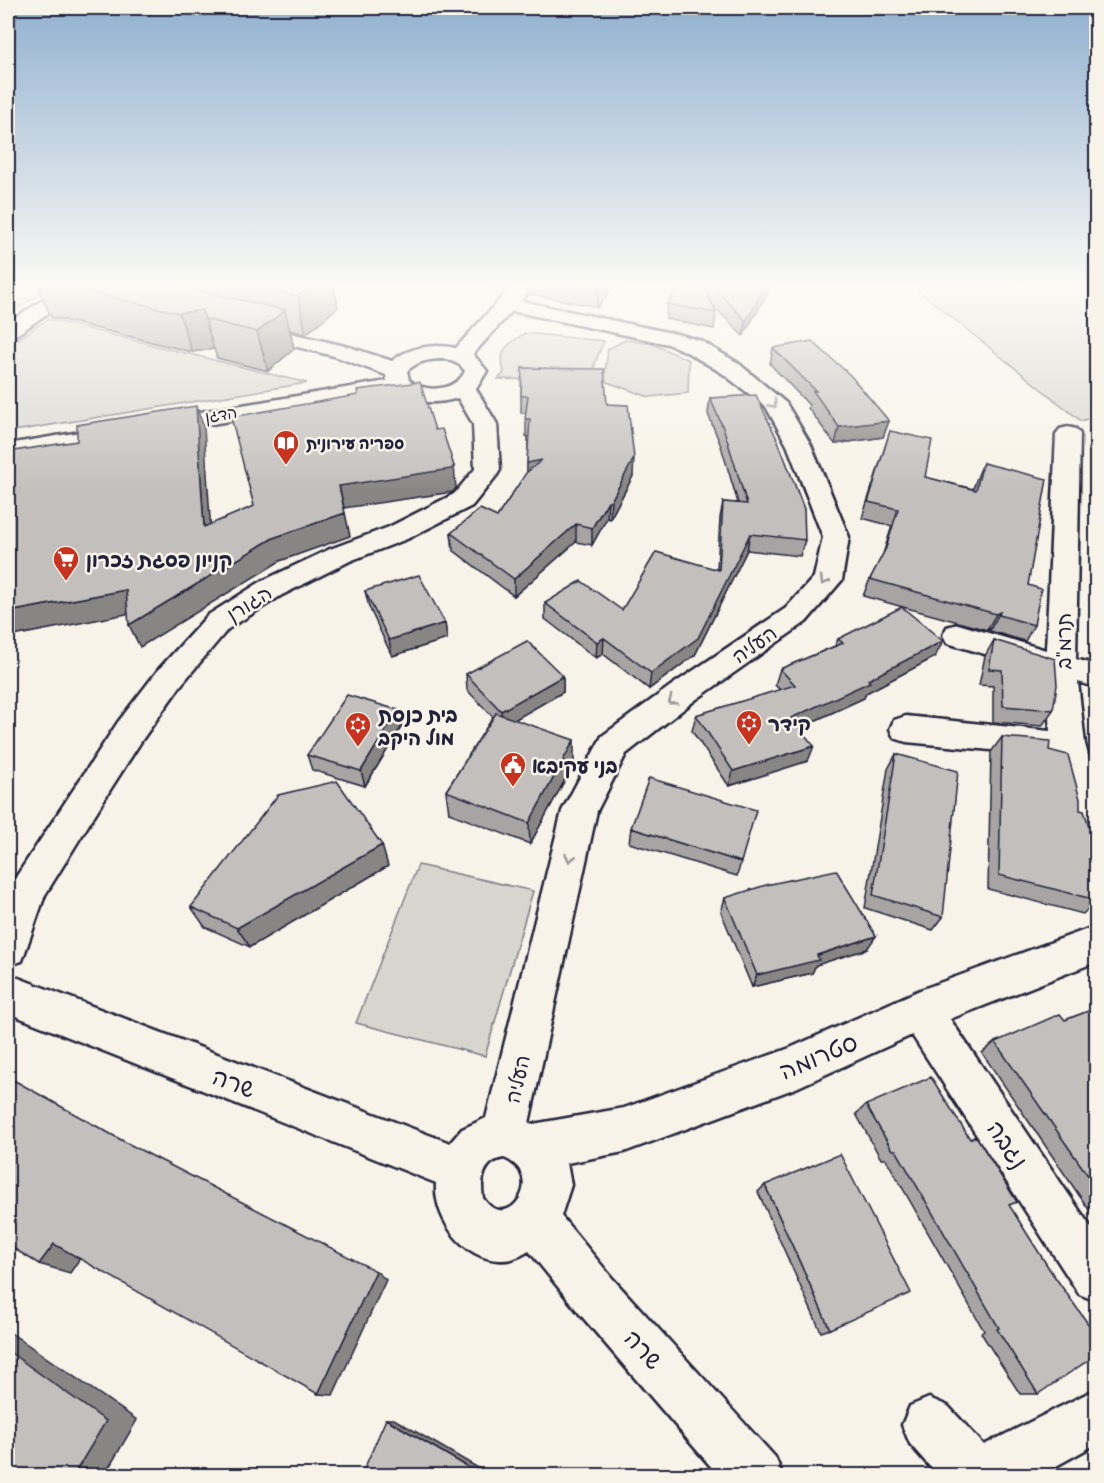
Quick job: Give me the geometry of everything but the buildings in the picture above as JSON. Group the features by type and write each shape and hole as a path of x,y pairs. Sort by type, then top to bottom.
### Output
{"street":[{"path":"349,352 398,379 417,394 454,393 471,383 476,371 474,365 460,356 427,354 406,360 398,379"},
{"path":"349,352 363,360 360,378 350,393"},
{"path":"460,356 463,352"},
{"name":"העליה","path":"518,1141 580,811 614,745 683,693 796,615 828,580 836,537 799,445 775,403 730,368 703,352"},
{"name":"הדגן","path":"8,451 350,393 398,379"},
{"name":"הגורן","path":"8,948 18,896 170,676 218,622 272,588 340,555 398,533 463,500 488,470 485,424 464,388"},
{"name":"תרמ\"ב","path":"1068,434 1061,666 1068,744 1096,844"},
{"path":"958,635 1096,676"},
{"path":"906,729 1068,744"},
{"name":"סטרומה","path":"518,1141 624,1130 796,1067 920,1010 1096,944"},
{"name":"שרה","path":"8,994 460,1170"},
{"name":"נגבה","path":"920,1010 1096,1277"},
{"path":"490,1138 518,1141 542,1159 548,1173 548,1190 543,1207 535,1221 522,1230 507,1235 491,1234 478,1227 466,1216 460,1202 458,1185 460,1170 478,1145 490,1138"},
{"name":"שרה","path":"535,1221 596,1296 756,1476"},
{"path":"981,1476 1096,1416"},
{"path":"929,1425 975,1476"}],"shaded area":[{"path":"8,352 182,352 307,383 8,432"},
{"path":"599,352 590,381 498,379 504,373 503,353"},
{"path":"608,352 671,352 689,360 688,393 649,397 604,381"},
{"path":"995,352 1096,352 1096,416 1081,421"},
{"path":"418,865 533,891 485,1056 356,1023"}],"place":[{"name":"ספריה עירונית","path":"286,466"},
{"name":"קניון פסגת זכרון","path":"66,582"},
{"name":"קידר","path":"749,746"},
{"name":"בית כנסת מול היקב","path":"358,748"},
{"name":"בני עקיבא","path":"513,788"}]}
